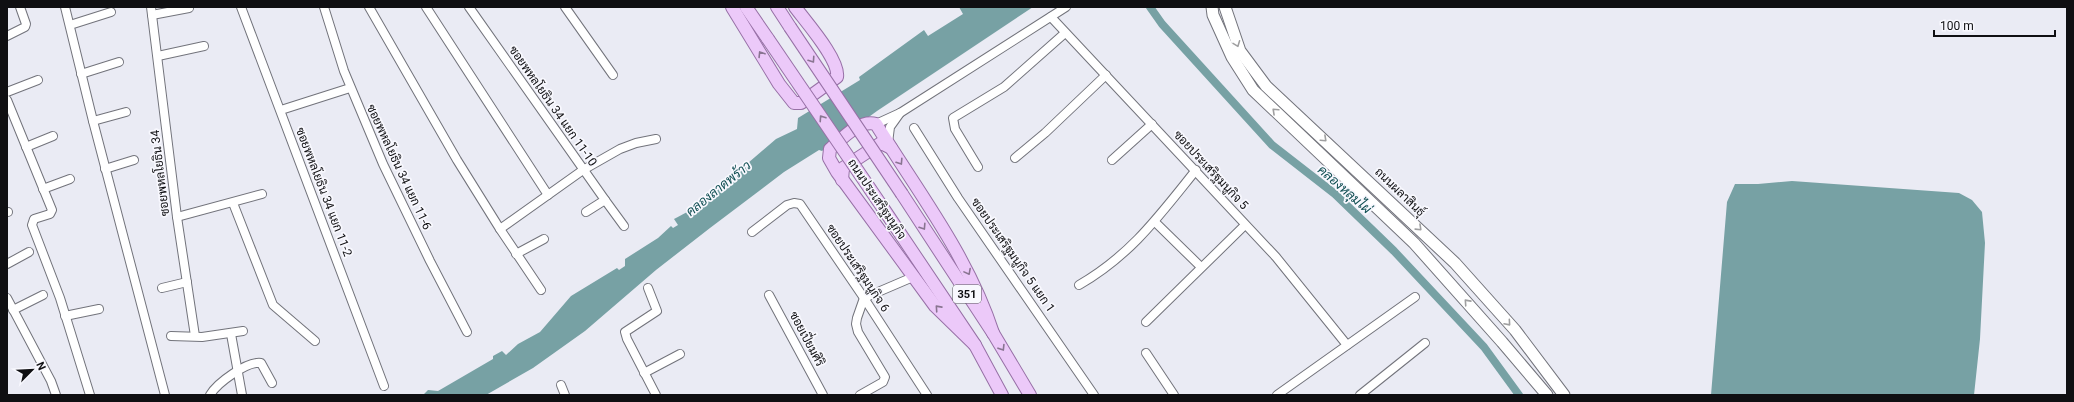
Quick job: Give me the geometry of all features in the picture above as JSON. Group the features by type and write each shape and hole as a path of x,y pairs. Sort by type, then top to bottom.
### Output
{"main road":[{"path":"732,7 779,84 794,103 801,103 837,77 838,71 830,55 795,7"},
{"name":"ถนนประเสริฐมนูกิจ","path":"746,7 976,345 1002,395"},
{"name":"ถนนประเสริฐมนูกิจ","path":"777,7 993,333 1030,395"},
{"path":"1212,7 1232,57 1253,90 1414,243 1547,395"},
{"name":"ถนนผลาสินธุ์","path":"1225,7 1240,51 1266,86 1455,263 1515,330 1564,395"},
{"path":"976,345 935,306 842,180 829,158 830,149 862,124 868,122 876,124 960,255 984,304 993,333"},
{"path":"842,180 843,168 881,143 889,146"}],"street":[{"path":"7,36 25,27 26,24 20,7"},
{"path":"65,7 105,169 165,395"},
{"name":"ซอยพหลโยธิน 34 แยก 11-2","path":"241,7 384,386"},
{"name":"ซอยพหลโยธิน 34 แยก 11-6","path":"324,7 350,88 383,164 430,261 467,332"},
{"path":"369,7 457,160 516,254 541,290"},
{"path":"426,7 548,195"},
{"name":"ซอยพหลโยธิน 34 แยก 11-10","path":"469,7 624,226"},
{"path":"565,7 613,75"},
{"path":"876,124 900,113 1066,7"},
{"path":"152,11 189,8"},
{"name":"ซอยพหลโยธิน 34","path":"152,11 177,218 195,336"},
{"path":"70,25 111,12"},
{"name":"ซอยประเสริฐมนูกิจ 5","path":"1051,17 1196,170 1288,270 1347,345"},
{"path":"978,167 954,129 953,118 1004,87 1065,33"},
{"path":"158,56 204,46"},
{"path":"81,74 119,62"},
{"path":"1015,158 1045,133 1106,75"},
{"path":"7,92 38,80"},
{"path":"280,110 350,88"},
{"path":"7,100 52,212 34,220 32,225 65,316 90,395"},
{"path":"93,121 126,112"},
{"path":"889,146 890,127 900,113"},
{"path":"1112,160 1152,124"},
{"name":"ซอยประเสริฐมนูกิจ 5 แยก 1","path":"914,128 958,198 1094,395"},
{"path":"26,147 53,136"},
{"path":"500,229 583,170 620,149 636,143 656,139"},
{"path":"105,169 134,160"},
{"path":"1079,285 1119,259 1155,222 1196,170"},
{"path":"44,189 70,179"},
{"path":"177,218 262,194"},
{"path":"586,212 605,200"},
{"path":"233,203 273,305 315,341"},
{"name":"ซอยประเสริฐมนูกิจ 6","path":"752,232 788,205 794,203 800,204 864,298 927,395"},
{"path":"1155,222 1201,267"},
{"path":"1146,322 1246,225"},
{"path":"516,254 544,239"},
{"path":"7,264 29,252"},
{"path":"860,395 883,382 885,377 858,332 856,324 864,298 913,277"},
{"path":"162,288 187,282"},
{"path":"648,288 656,311 625,332 656,395"},
{"path":"13,310 43,294"},
{"name":"ซอยเปี่ยมศิริ","path":"769,295 823,395"},
{"path":"1277,395 1415,297"},
{"path":"7,298 51,381 56,395"},
{"path":"65,316 99,309"},
{"path":"171,336 230,334 243,331"},
{"path":"230,334 242,395"},
{"path":"1360,395 1425,343"},
{"path":"1146,353 1174,395"},
{"path":"644,373 680,354"},
{"path":"210,395 214,389 238,371 257,362 261,363 272,383"},
{"path":"561,385 566,395"}],"water":[{"path":"959,7 1033,7 877,111 822,151 819,150 784,172 656,270 585,331 533,368 486,395 423,395 428,390 438,391 493,359 493,356 502,351 506,355 518,344 540,332 571,296 617,268 619,270 625,266 625,259 658,238 671,226 673,228 678,225 674,219 706,200 718,189 731,173 734,175 776,139 797,129 798,118 860,80 859,77 924,30 928,36 963,14"},
{"path":"1792,181 1959,193 1972,200 1982,212 1985,243 1980,339 1974,395 1711,395 1727,202 1735,184 1758,184"}],"waterway":[{"name":"คลองหลุมไผ่","path":"1150,7 1162,24 1272,145 1335,194 1394,251 1484,347 1519,395"}],"water label":[{"name":"คลองลาดพร้าว","path":"718,188"}]}
